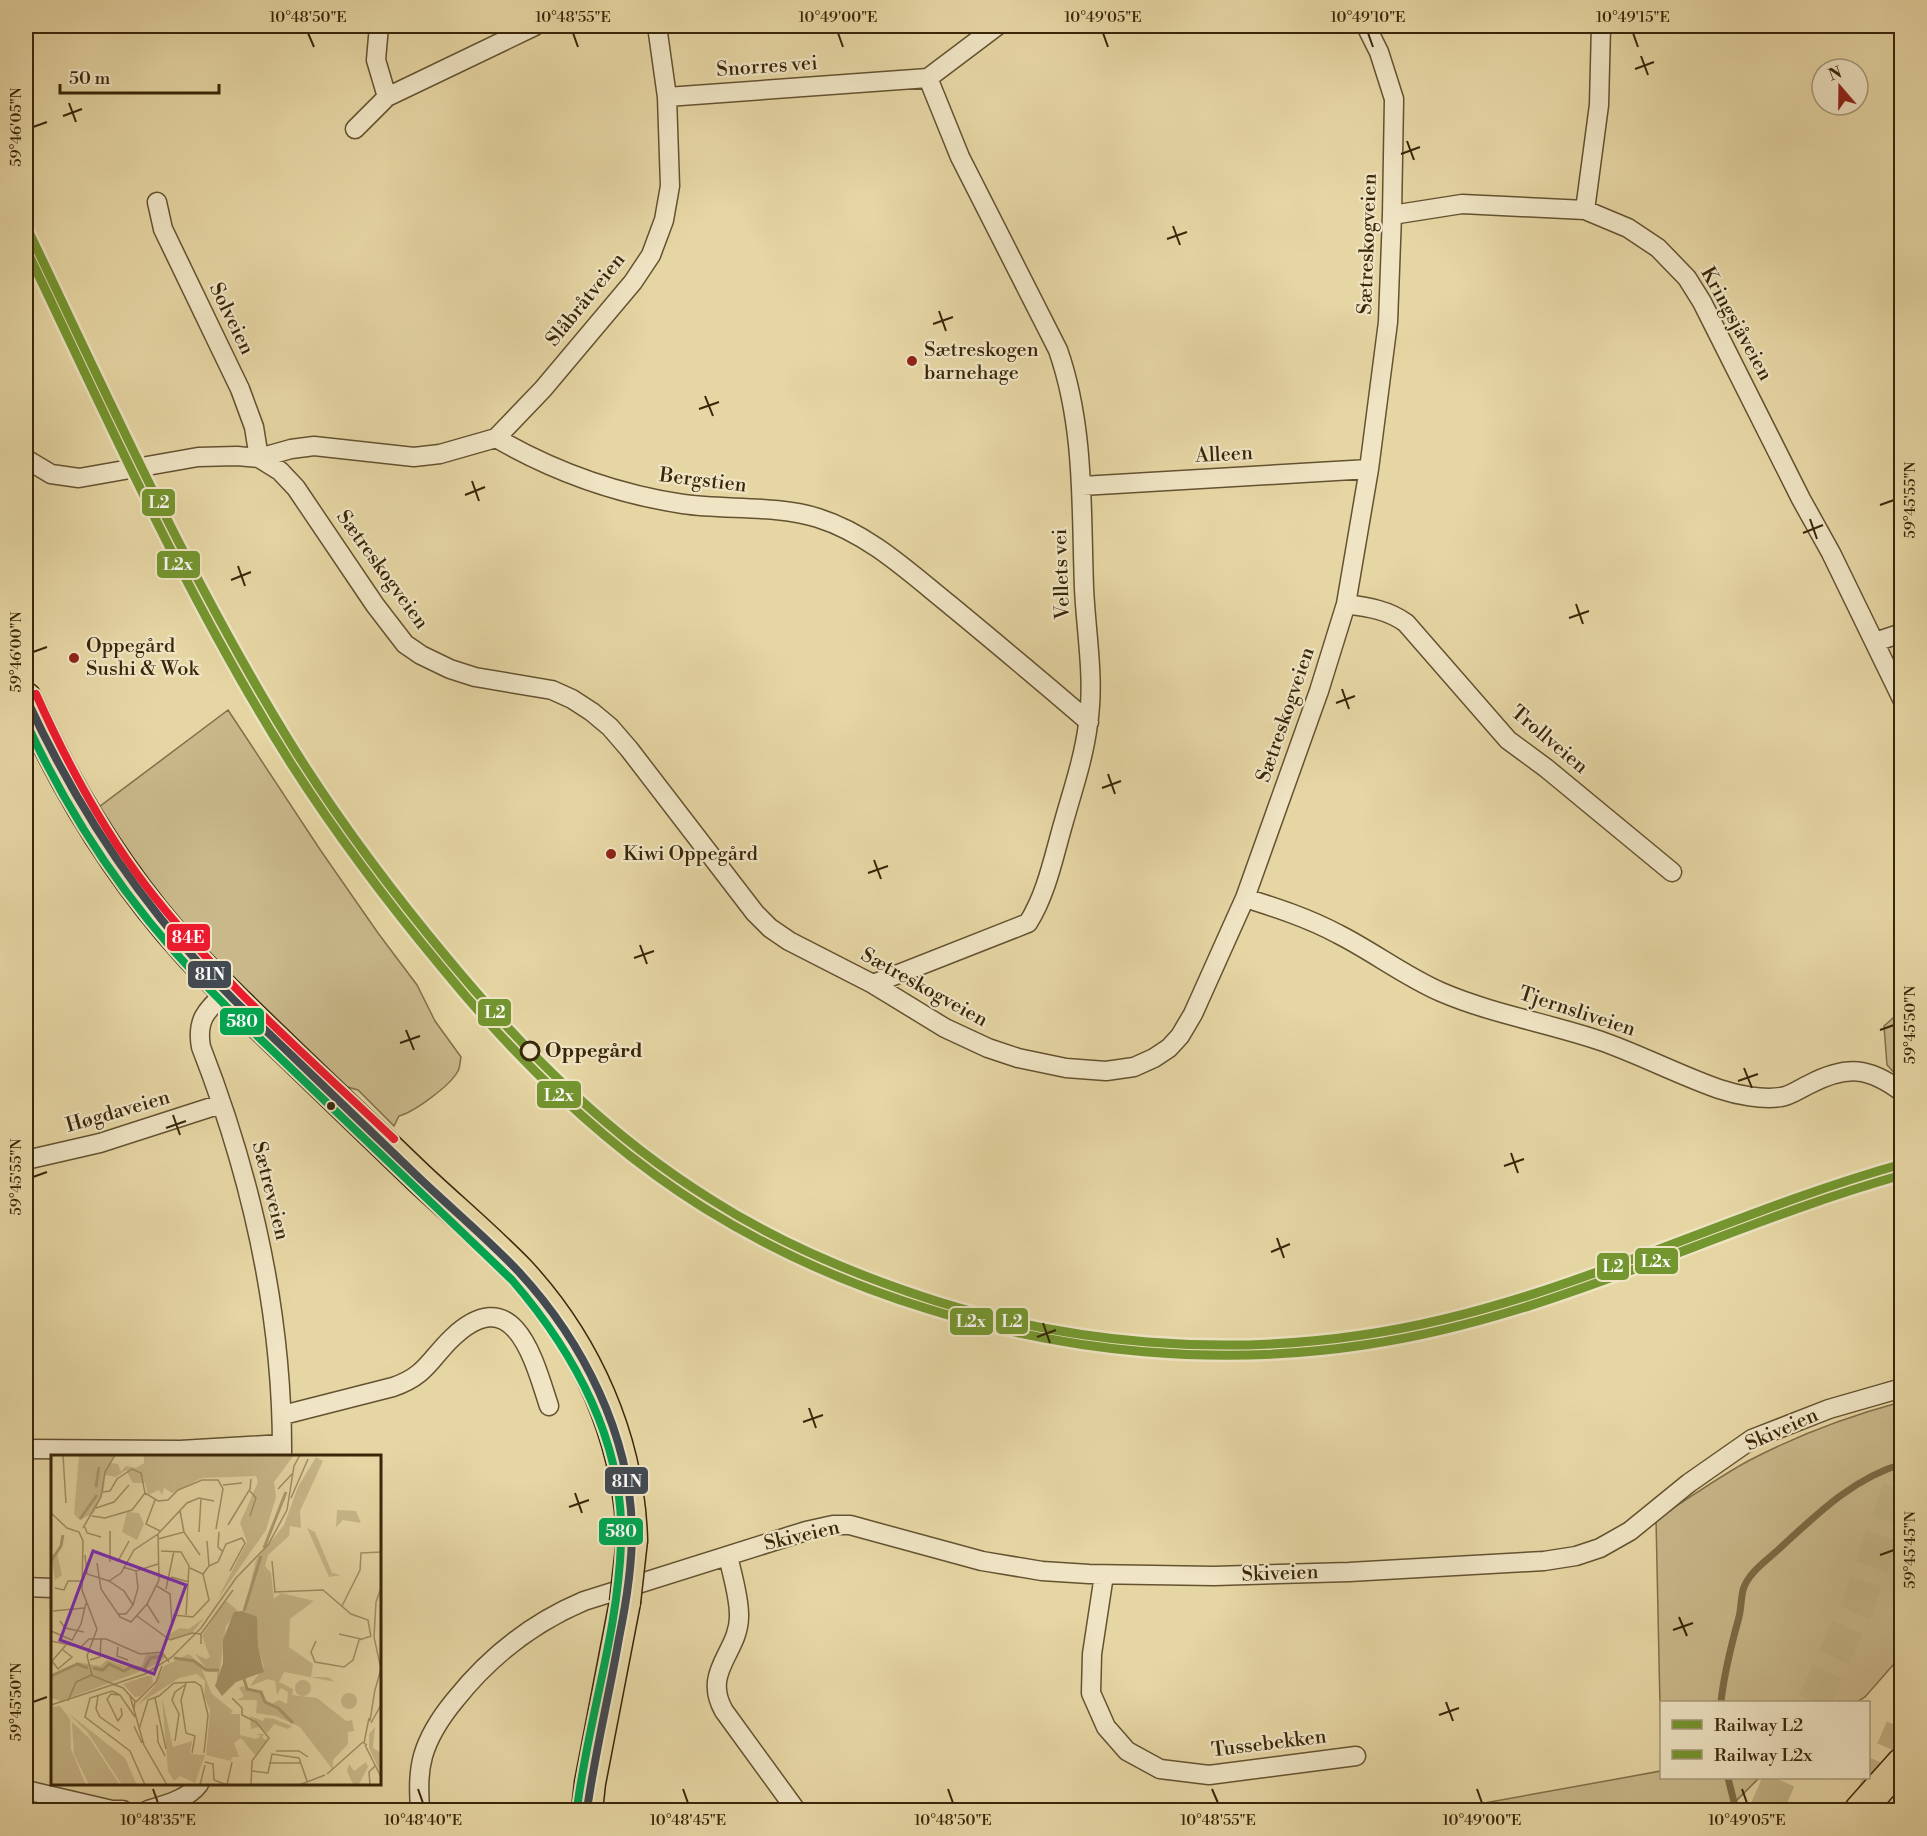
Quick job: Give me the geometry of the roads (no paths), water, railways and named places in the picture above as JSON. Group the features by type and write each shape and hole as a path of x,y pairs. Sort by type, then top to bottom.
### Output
{"main road":[{"path":"26,698 70,788 125,874 189,953 226,992 504,1257 544,1301 579,1355 603,1399 626,1476 632,1540 625,1602 590,1783 587,1810"},
{"path":"1860,1810 1902,1763"}],"street":[{"path":"379,26 376,60 387,97"},
{"path":"355,129 387,97 535,26"},
{"name":"Slåbråtveien","path":"496,438 550,380 633,282 651,255 664,220 670,186 667,97 657,26"},
{"path":"928,78 996,26"},
{"name":"Sætreskogveien","path":"259,458 280,471 296,488 375,605 405,644 421,656 475,678 552,690 572,699 610,727 724,875 770,928 789,941 873,984 945,1028 988,1047 1018,1058 1066,1068 1106,1071 1134,1067 1169,1048 1180,1036 1193,1014 1245,898 1316,701 1346,604 1369,469 1388,322 1392,215 1394,99 1380,52 1366,26"},
{"path":"1585,210 1599,105 1601,26"},
{"name":"Snorres vei","path":"667,97 928,78"},
{"name":"Vellets vei","path":"873,984 1028,923 1038,907 1051,866 1083,755 1089,722 1090,686 1084,588 1082,486 1068,378 1058,350 960,157 928,78"},
{"name":"Solveien","path":"157,202 163,229 240,389 254,427 259,458"},
{"name":"Kringsjåveien","path":"1392,215 1462,204 1585,210 1628,228 1658,248 1687,278 1702,302 1902,699"},
{"path":"26,459 45,472 79,478 175,460 213,456 259,458 291,449 314,446 414,457 440,454 496,438"},
{"name":"Bergstien","path":"496,438 555,467 634,495 684,504 795,513 817,517 842,527 883,551 1028,669 1089,722"},
{"name":"Alleen","path":"1082,486 1369,469"},
{"name":"Trollveien","path":"1346,604 1381,610 1396,615 1406,622 1508,740 1546,768 1671,872"},
{"path":"1875,642 1902,633"},
{"name":"Tjernsliveien","path":"1245,898 1289,912 1337,933 1439,991 1476,1005 1558,1027 1603,1042 1720,1089 1753,1096 1783,1097 1820,1078 1844,1072 1862,1071 1883,1078 1902,1092"},
{"name":"Sætreveien","path":"26,1449 282,1450 283,1415 276,1335 258,1232 240,1155 201,1047 199,1034 202,1018 226,992"},
{"name":"Høgdaveien","path":"26,1160 99,1143 221,1104"},
{"path":"283,1415 393,1387 411,1380 418,1376 457,1334 471,1323 487,1317 505,1321 521,1335 532,1355 549,1406"},
{"name":"Skiveien","path":"420,1810 420,1772 431,1735 466,1687 501,1652 539,1623 584,1601 815,1528 850,1525 952,1554 1013,1567 1104,1575 1214,1576 1349,1572 1544,1561 1576,1556 1600,1548 1630,1531 1689,1483 1752,1439 1829,1409 1902,1388"},
{"path":"728,1556 739,1615 737,1629 718,1671 717,1699 796,1810"},
{"name":"Tussebekken","path":"1104,1575 1092,1654 1091,1693 1106,1727 1127,1751 1160,1769 1209,1775 1356,1756"},
{"path":"26,1587 51,1588"},
{"path":"148,1810 170,1804 198,1786"},
{"path":"26,1790 112,1810 123,1810"}],"waterway":[{"path":"1721,1701 1743,1590 1749,1578 1836,1499 1867,1479 1902,1464"},
{"path":"1728,1779 1736,1810"}],"tunnel":[{"path":"1814,1701 1859,1602 1902,1480"},
{"path":"1873,1795 1902,1728"},
{"path":"1766,1810 1780,1779"}],"rail line":[{"name":"L2","path":"26,226 121,426 222,624 296,752 369,859 478,994 571,1091 604,1121 675,1175 765,1231 849,1270 936,1301 988,1316 1094,1336 1147,1342 1255,1345 1362,1335 1432,1322 1501,1304 1635,1258 1767,1208 1902,1164"},
{"name":"L2x","path":"26,249 183,574 252,700 290,762 344,842 472,1003 501,1036 564,1099 631,1157 667,1183 730,1224 785,1253 899,1300 981,1324 1035,1336 1089,1346 1144,1352 1199,1355 1309,1352 1434,1332 1502,1314 1569,1293 1834,1196 1902,1175"}],"place":[{"name":"Sætreskogen barnehage","path":"912,361"},
{"name":"Oppegård Sushi & Wok","path":"74,658"},
{"name":"Kiwi Oppegård","path":"611,854"},
{"name":"Oppegård","path":"530,1051"}]}
